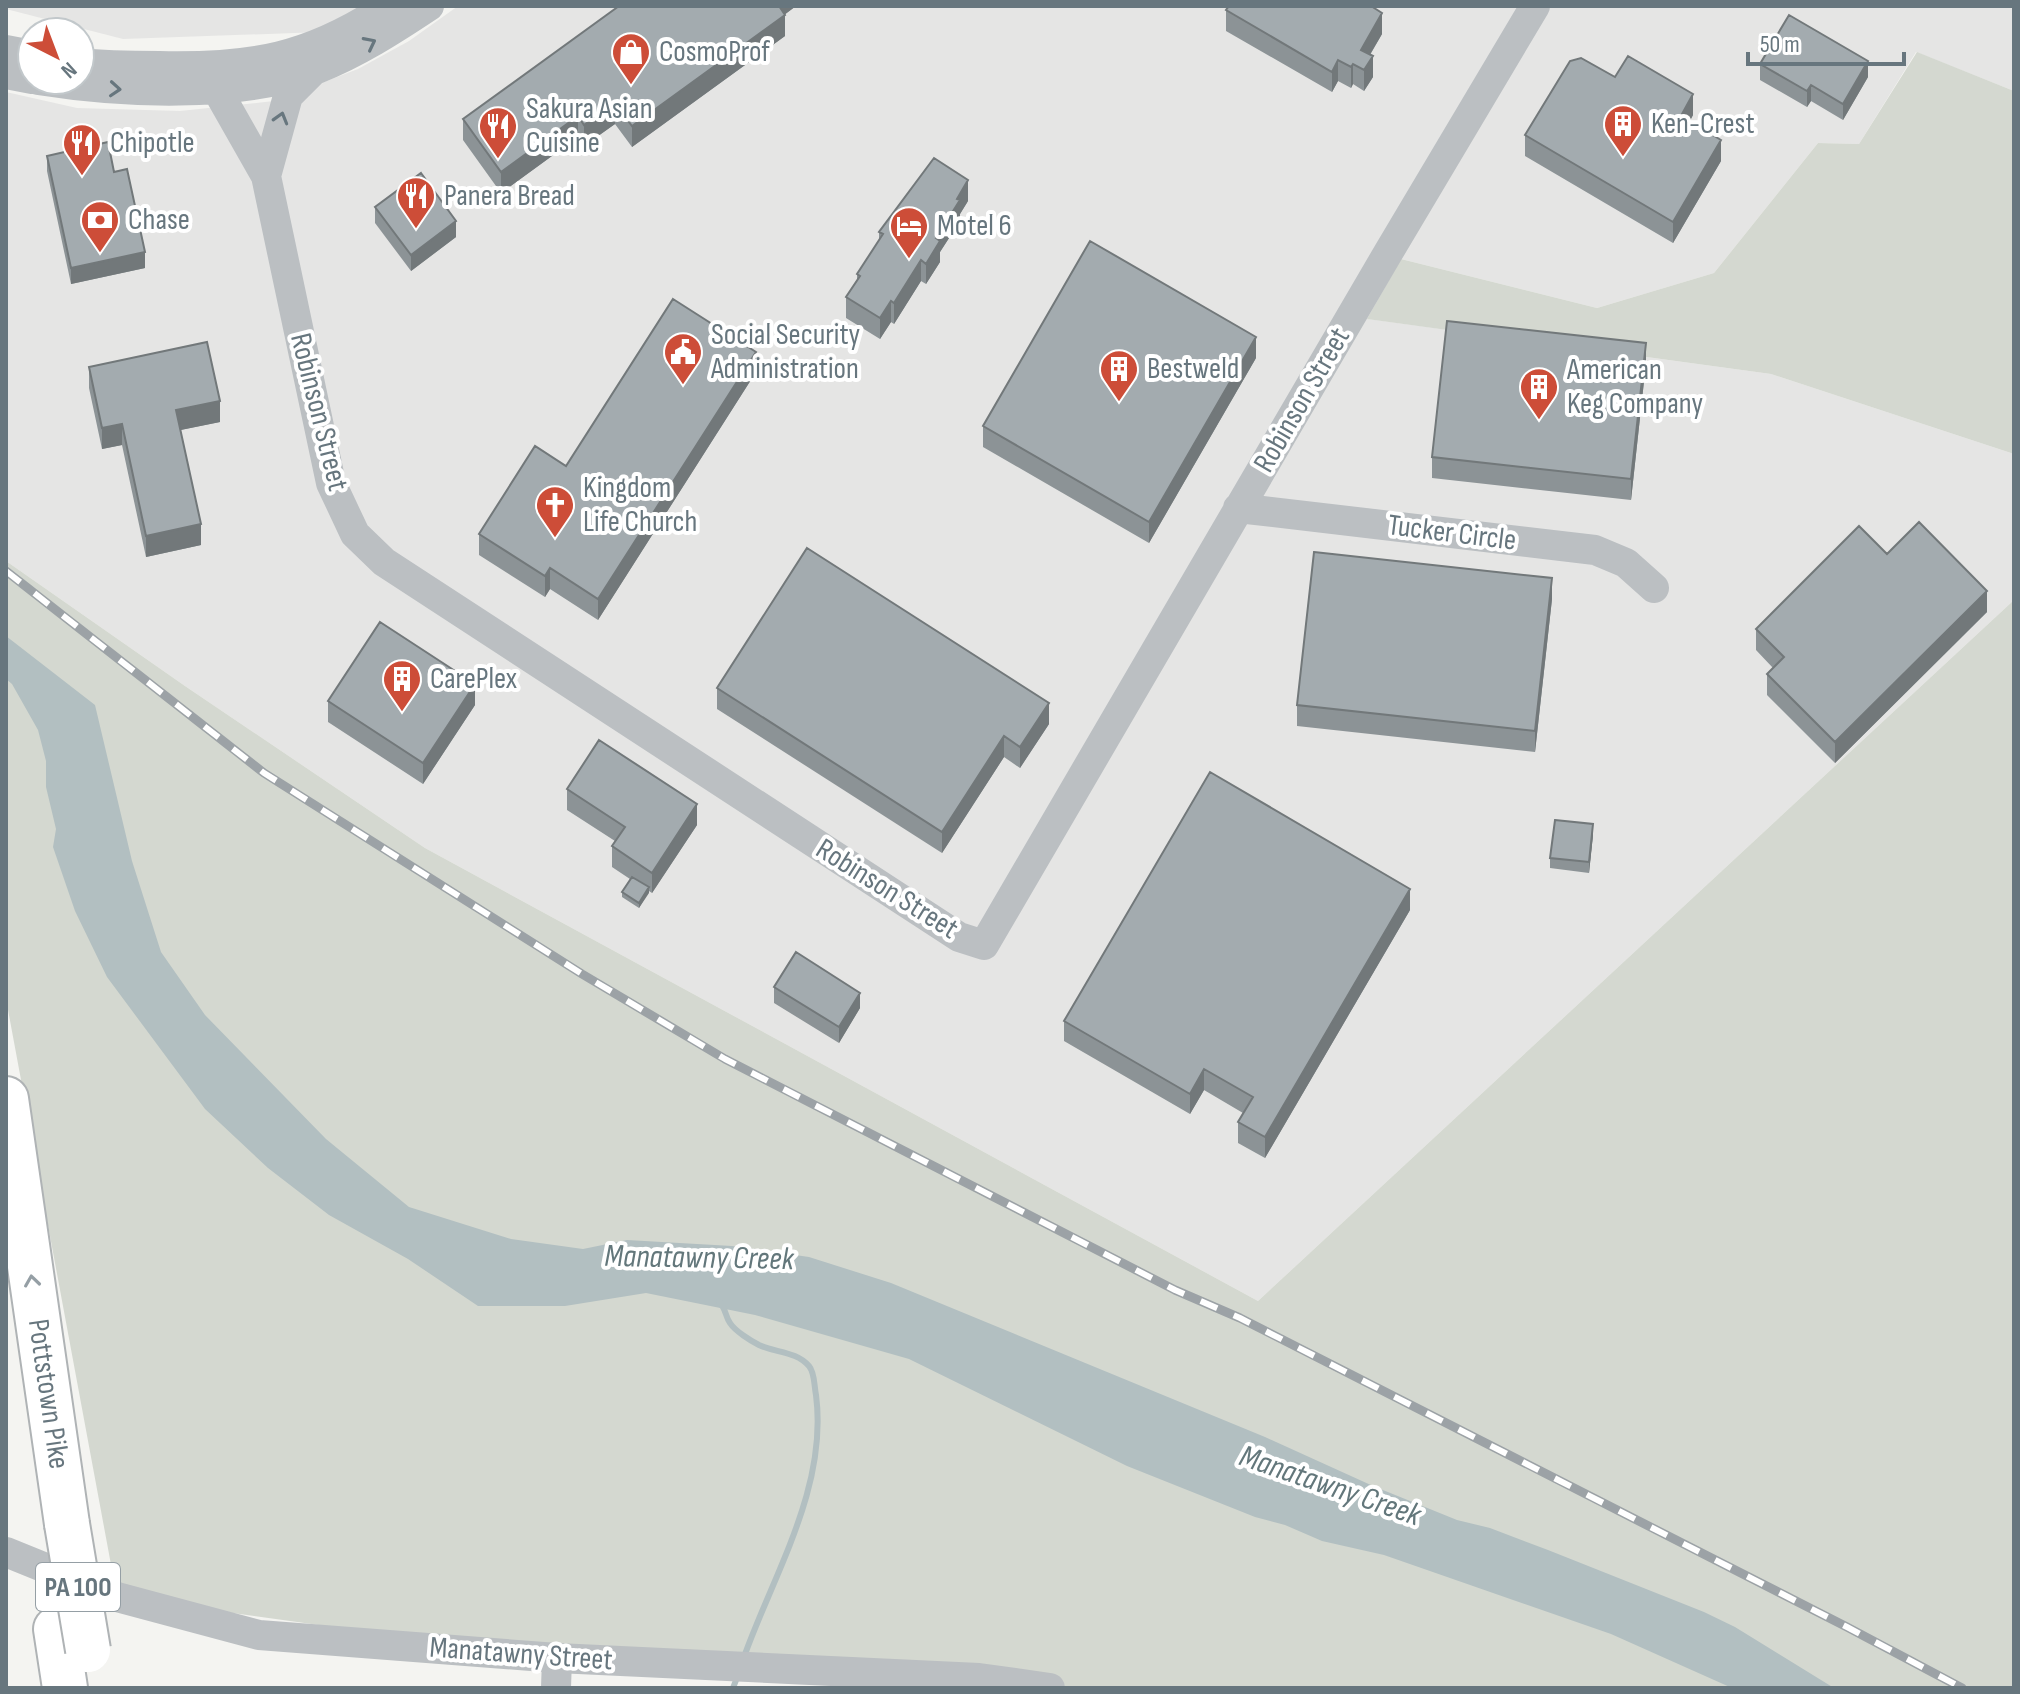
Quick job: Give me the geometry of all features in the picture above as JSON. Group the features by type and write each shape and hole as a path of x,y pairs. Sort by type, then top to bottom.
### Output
{"highway":[{"name":"Pottstown Pike","path":"6,1099 53,1519"},
{"name":"Pottstown Pike","path":"6,1299 79,1656 65,1688"}],"street":[{"path":"96,87 143,90 217,77 303,51 362,23 388,6"},
{"path":"96,65 266,81 314,70 379,39 429,6"},
{"name":"Robinson Street","path":"217,77 266,176 331,483 355,534 396,570 959,937 984,945 1535,6"},
{"name":"Robinson Street","path":"266,176 288,96 314,70"},
{"name":"Tucker Circle","path":"1238,508 1595,550 1626,563 1654,588"},
{"name":"Manatawny Street","path":"6,1552 117,1597 259,1635 557,1658 979,1678 1050,1688"},
{"path":"556,1688 557,1658"}],"shaded area":[{"path":"6,6 362,6 323,32 123,39 96,32 96,16 33,16 6,9"},
{"path":"458,6 2014,6 2014,91 1916,52 1859,144 1818,143 1714,273 1597,308 1401,259 1368,319 1771,374 2014,454 2014,600 1258,1301 425,848 6,561 6,92 77,108 180,111 274,101 358,69 409,41"},
{"path":"1917,52 2014,91 2014,454 1771,374 1367,319 1401,259 1597,308 1714,273 1818,143 1859,144"},
{"path":"6,561 425,848 1258,1301 2014,600 2014,1688 1018,1688 557,1658 117,1597 6,999"}],"water":[{"name":"Manatawny Creek","path":"6,636 95,705 132,861 161,952 205,1015 326,1139 409,1207 511,1239 583,1249 627,1240 732,1246 809,1257 891,1283 1265,1437 1457,1520 1490,1528 1704,1612 1735,1627 1834,1688 1732,1688 1611,1634 1384,1555 1322,1541 1127,1466 909,1359 755,1315 646,1293 565,1306 478,1306 408,1259 329,1215 268,1168 205,1109 107,977 75,911 53,847 56,829 46,787 46,761 38,730 12,684 6,679"}],"building":[{"path":"619,6 779,6 785,15 632,126 615,103 584,125 578,116 501,172 463,119"},
{"path":"1229,6 1371,6 1382,13 1361,50 1373,56 1364,70 1338,60 1332,72 1226,10"},
{"path":"1789,15 1868,61 1843,104 1811,85 1807,91 1760,64"},
{"name":"Ken-Crest","path":"1628,56 1693,94 1681,116 1721,140 1673,222 1525,135 1570,61 1581,58 1615,77"},
{"path":"108,142 114,172 127,169 145,252 71,268 47,156"},
{"name":"Motel 6","path":"934,158 968,180 957,199 960,200 936,238 940,241 926,264 921,260 894,303 891,301 880,318 846,297 883,234 879,232"},
{"name":"Panera Bread","path":"421,173 456,221 411,255 375,207"},
{"name":"Bestweld","path":"1090,241 1256,337 1149,522 983,426"},
{"path":"673,299 756,352 598,599 550,568 545,576 479,534 535,446 566,466"},
{"name":"American Keg Company","path":"1447,321 1646,343 1631,479 1432,457"},
{"path":"207,342 220,401 176,410 201,524 146,536 122,424 102,428 89,367"},
{"path":"1919,522 1987,591 1835,742 1767,674 1784,657 1756,629 1859,526 1887,554"},
{"path":"807,548 1049,703 1020,747 1004,736 942,832 717,688"},
{"path":"1314,552 1552,578 1535,731 1297,705"},
{"name":"CarePlex","path":"380,622 475,684 423,763 328,701"},
{"path":"599,740 697,804 652,873 612,846 625,827 567,789"},
{"path":"1210,772 1410,889 1265,1137 1238,1122 1253,1097 1204,1069 1190,1094 1064,1021"},
{"path":"1555,820 1593,824 1589,862 1550,858"},
{"path":"632,877 649,887 639,903 622,892"},
{"path":"796,952 860,993 839,1027 774,987"}],"waterway":[{"path":"719,1302 730,1323 743,1336 765,1348 804,1361 811,1369 816,1395 818,1429 806,1496 796,1529 744,1657"},
{"path":"733,1688 738,1675"}],"railway":[{"path":"6,571 264,773 582,974 725,1059 1175,1290 1240,1318 1962,1688"}],"place":[{"name":"CosmoProf","path":"631,86"},
{"name":"Ken-Crest","path":"1623,158"},
{"name":"Sakura Asian Cuisine","path":"498,160"},
{"name":"Chipotle","path":"82,177"},
{"name":"Panera Bread","path":"416,230"},
{"name":"Chase","path":"100,254"},
{"name":"Motel 6","path":"909,260"},
{"name":"Social Security Administration","path":"683,386"},
{"name":"Bestweld","path":"1119,403"},
{"name":"American Keg Company","path":"1539,421"},
{"name":"Kingdom Life Church","path":"555,539"},
{"name":"CarePlex","path":"402,713"}]}
